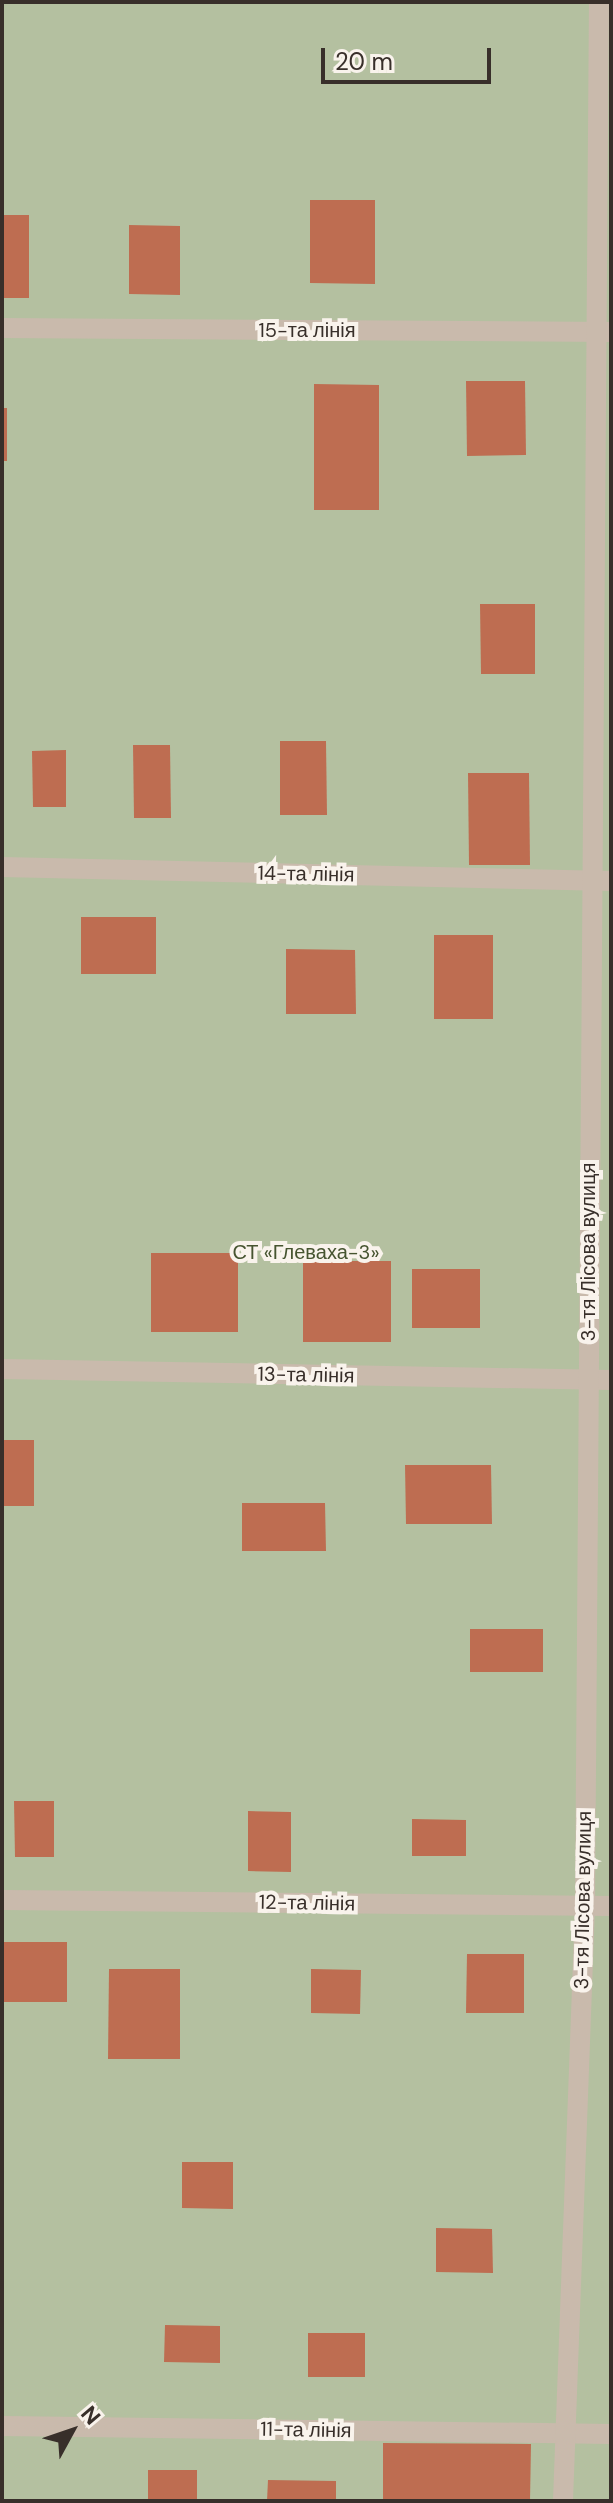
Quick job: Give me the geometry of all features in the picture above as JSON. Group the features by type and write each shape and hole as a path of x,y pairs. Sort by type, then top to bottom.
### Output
{"street":[{"name":"3-тя Лісова вулиця","path":"563,2501 585,1906 587,1380 601,881 599,2"},
{"name":"15-та лінія","path":"2,328 602,332"},
{"name":"14-та лінія","path":"2,867 601,881"},
{"name":"13-та лінія","path":"2,1369 611,1380"},
{"name":"12-та лінія","path":"2,1900 611,1906"},
{"name":"11-та лінія","path":"2,2426 611,2434"}],"green space":[{"name":"СТ «Глеваха-3»","path":"2,2 611,2 611,2501 2,2501"}],"building":[{"path":"310,200 375,200 375,284 310,283"},
{"path":"2,215 29,215 29,298 2,298"},
{"path":"129,225 180,226 180,295 129,294"},
{"path":"466,381 525,381 526,455 467,456"},
{"path":"314,384 379,385 379,510 314,510"},
{"path":"2,408 7,408 7,461 2,461"},
{"path":"480,604 535,604 535,674 481,674"},
{"path":"280,741 326,741 327,815 280,815"},
{"path":"133,745 170,745 171,818 134,818"},
{"path":"66,750 66,807 33,807 32,751"},
{"path":"468,773 529,773 530,865 469,865"},
{"path":"81,917 156,917 156,974 81,974"},
{"path":"434,935 493,935 493,1019 434,1019"},
{"path":"286,949 355,950 356,1014 286,1014"},
{"path":"151,1253 238,1253 238,1332 151,1332"},
{"path":"303,1261 391,1261 391,1342 303,1342"},
{"path":"412,1269 480,1269 480,1328 412,1328"},
{"path":"2,1440 34,1440 34,1506 2,1506"},
{"path":"405,1465 491,1465 492,1524 406,1524"},
{"path":"242,1503 325,1503 326,1551 242,1551"},
{"path":"470,1629 543,1629 543,1672 470,1672"},
{"path":"14,1801 54,1801 54,1857 15,1857"},
{"path":"248,1811 291,1812 291,1872 248,1871"},
{"path":"412,1819 466,1820 466,1856 412,1856"},
{"path":"2,1942 67,1942 67,2002 2,2002"},
{"path":"467,1954 524,1954 524,2013 466,2013"},
{"path":"109,1969 180,1969 180,2059 108,2059"},
{"path":"311,1969 361,1970 360,2014 311,2013"},
{"path":"182,2162 233,2162 233,2209 182,2208"},
{"path":"436,2228 492,2229 493,2273 436,2272"},
{"path":"165,2325 220,2326 220,2363 164,2362"},
{"path":"308,2333 365,2333 365,2377 308,2377"},
{"path":"383,2443 531,2444 530,2501 383,2501"},
{"path":"148,2470 197,2470 197,2501 148,2501"},
{"path":"268,2480 336,2481 336,2501 267,2501"}]}
